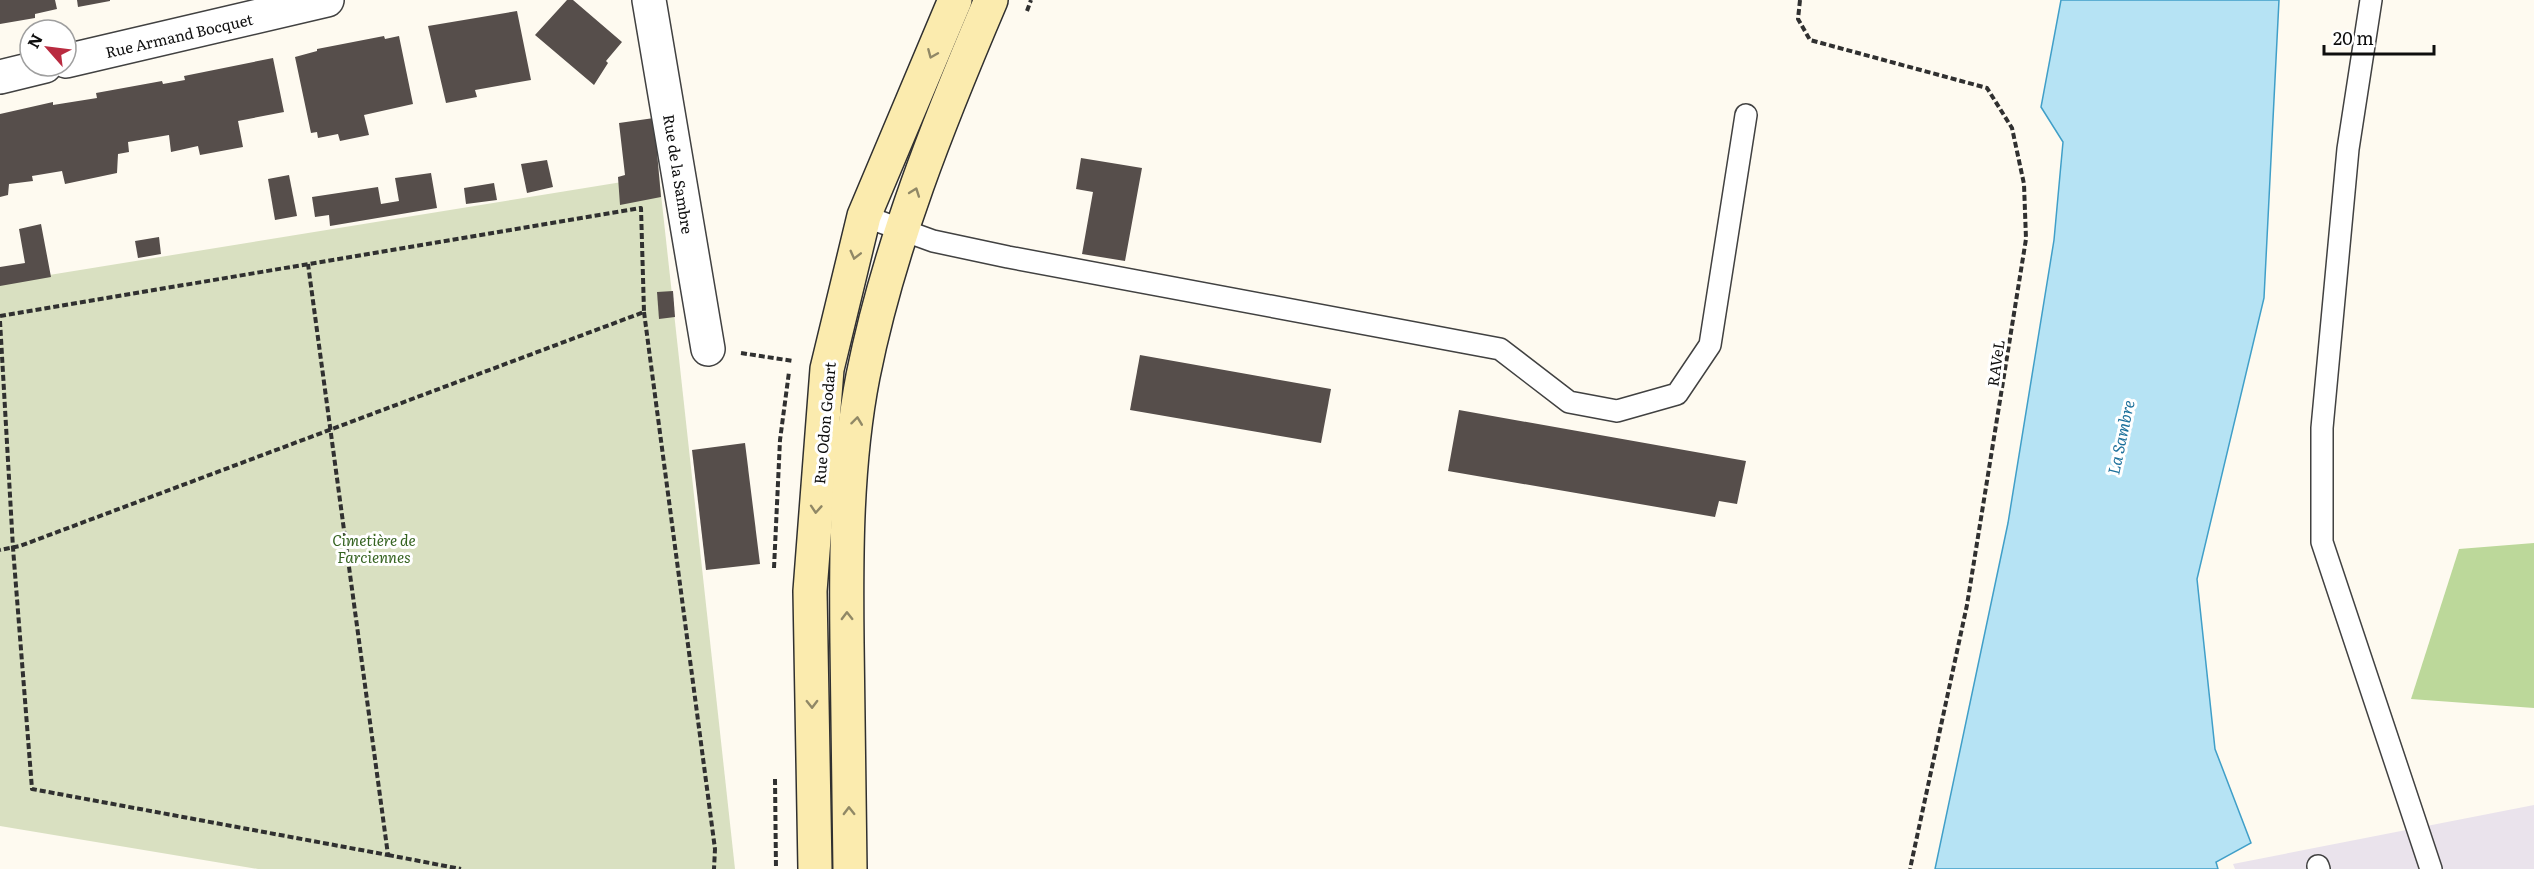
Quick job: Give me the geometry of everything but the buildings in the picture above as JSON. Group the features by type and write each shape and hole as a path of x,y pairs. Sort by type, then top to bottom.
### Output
{"main road":[{"name":"Rue Odon Godart","path":"815,869 810,591 827,369 864,216 955,0"},
{"name":"Rue Odon Godart","path":"850,869 847,586 850,478 863,377 901,229 945,108 991,0"}],"street":[{"name":"Rue Armand Bocquet","path":"78,58 327,0"},
{"name":"Rue de la Sambre","path":"650,0 708,349"},
{"path":"0,77 18,73"}],"lane":[{"path":"2371,0 2348,149 2324,405 2322,542 2431,869"},
{"path":"864,216 933,240 1008,257 1500,349 1569,402 1617,411 1677,394 1710,345 1746,115"}],"path":[{"path":"1022,22 1031,0"},
{"name":"RAVeL","path":"1800,0 1798,19 1810,40 1987,88 2012,128 2024,184 2026,239 1967,605 1910,869"},
{"path":"0,316 641,208 644,312 715,849 714,869"},
{"path":"308,264 388,855"},
{"path":"0,550 13,548 330,432 644,312"},
{"path":"0,321 13,548 32,789 461,869"}],"shaded area":[{"path":"2534,805 2534,869 2235,869 2233,864"}],"green space":[{"name":"Cimetière de Farciennes","path":"659,176 735,869 258,869 0,826 0,283"},
{"path":"2534,543 2534,708 2411,699 2459,549"}],"water":[{"name":"La Sambre","path":"2061,0 2279,0 2264,298 2197,579 2215,749 2251,843 2216,862 2218,869 1935,869 2008,523 2054,240 2063,142 2041,107"}]}
